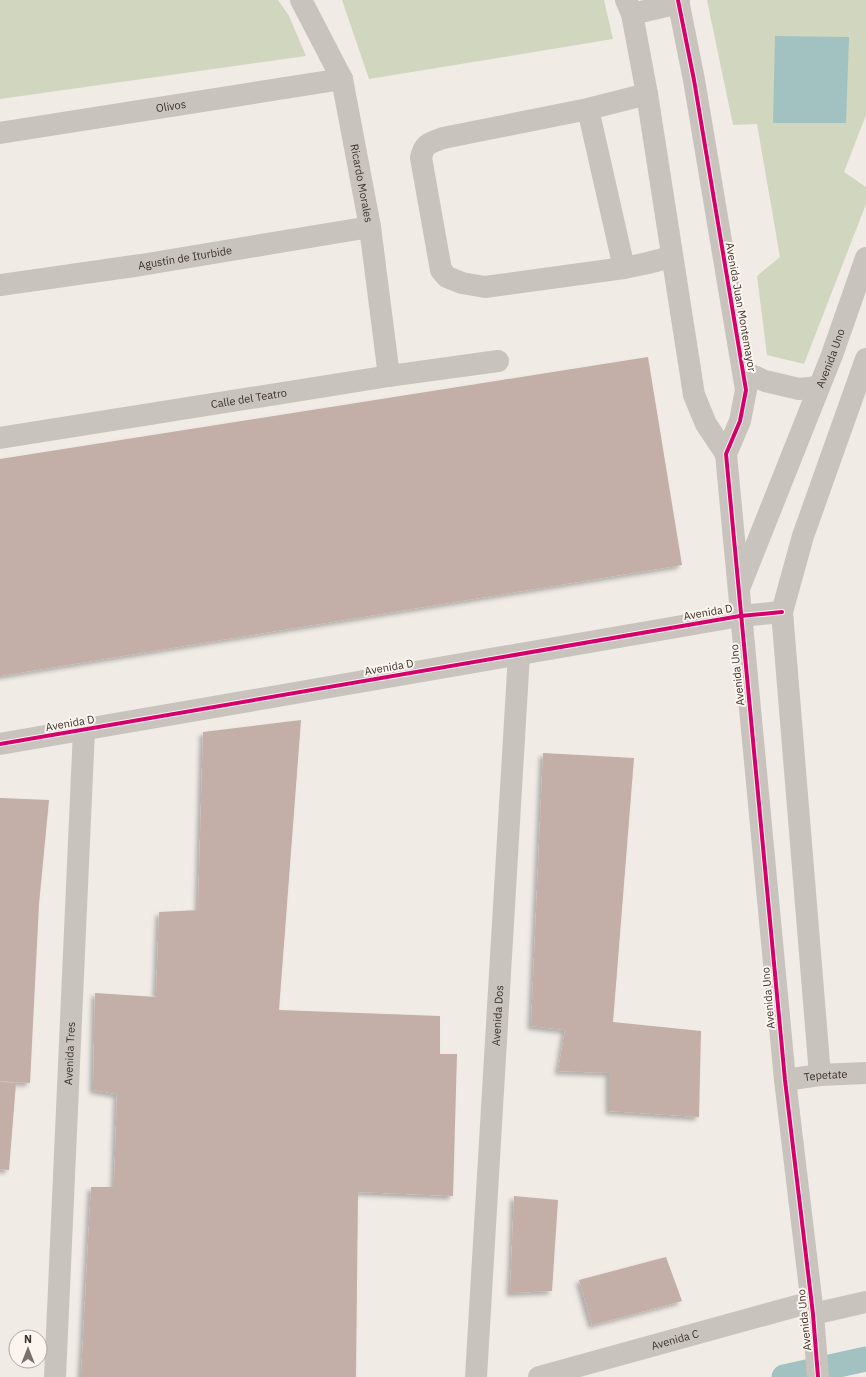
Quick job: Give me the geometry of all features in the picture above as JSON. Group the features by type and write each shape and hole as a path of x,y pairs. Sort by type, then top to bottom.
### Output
{"street":[{"name":"Ricardo Morales","path":"301,0 342,79 370,227 390,376"},
{"path":"629,7 679,2"},
{"name":"Avenida Juan Montemayor","path":"679,2 694,80 746,390 740,421 726,454 740,616"},
{"name":"Avenida Juan Montemayor","path":"629,7 647,94 671,257 694,395 706,424 726,454"},
{"name":"Olivos","path":"0,133 342,79"},
{"path":"647,94 588,109 443,138 426,145 423,150 422,158 441,270 447,277 462,284 485,287 624,268 648,264 671,257"},
{"path":"588,109 624,268"},
{"name":"Agustín de Iturbide","path":"0,285 141,265 370,227"},
{"name":"Avenida Uno","path":"738,591 819,387 866,258"},
{"path":"820,1075 782,612 803,536 857,412 866,359"},
{"name":"Calle del Teatro","path":"0,438 390,376 498,361"},
{"path":"744,372 765,381 799,389 819,387"},
{"name":"Avenida D","path":"0,744 740,616 782,612"},
{"name":"Avenida Uno","path":"740,616 785,1080 813,1313 818,1377"},
{"name":"Avenida Dos","path":"476,1377 519,654"},
{"name":"Avenida Tres","path":"55,1377 84,730"},
{"name":"Tepetate","path":"785,1080 820,1075 866,1073"},
{"name":"Avenida C","path":"539,1377 866,1302"}],"green space":[{"path":"0,0 278,0 289,16 306,56 0,99"},
{"path":"342,0 604,0 613,39 369,79"},
{"path":"707,0 866,0 866,115 844,172 866,187 866,204 804,364 767,355 757,276 780,257 757,124 733,125"}],"water":[{"path":"775,36 849,37 846,123 773,123"}],"building":[{"path":"648,357 682,565 0,676 0,459"},
{"path":"301,720 279,1010 440,1016 440,1054 457,1054 453,1196 358,1192 356,1377 81,1377 91,1187 114,1187 117,1094 93,1090 95,993 156,997 159,912 198,910 203,732"},
{"path":"543,753 634,758 613,1022 701,1031 699,1117 609,1111 609,1073 558,1071 565,1030 531,1026"},
{"path":"0,798 49,800 39,904 30,1083 0,1081"},
{"path":"0,1082 16,1083 9,1170 0,1169"},
{"path":"514,1196 558,1200 552,1291 510,1293"},
{"path":"666,1257 682,1301 592,1325 579,1280"}],"waterway":[{"path":"784,1377 866,1359"}],"cycle path":[{"path":"678,0 694,80 746,390 740,421 726,454 785,1080 813,1314 818,1377"},
{"path":"0,744 740,616 782,612"}]}
